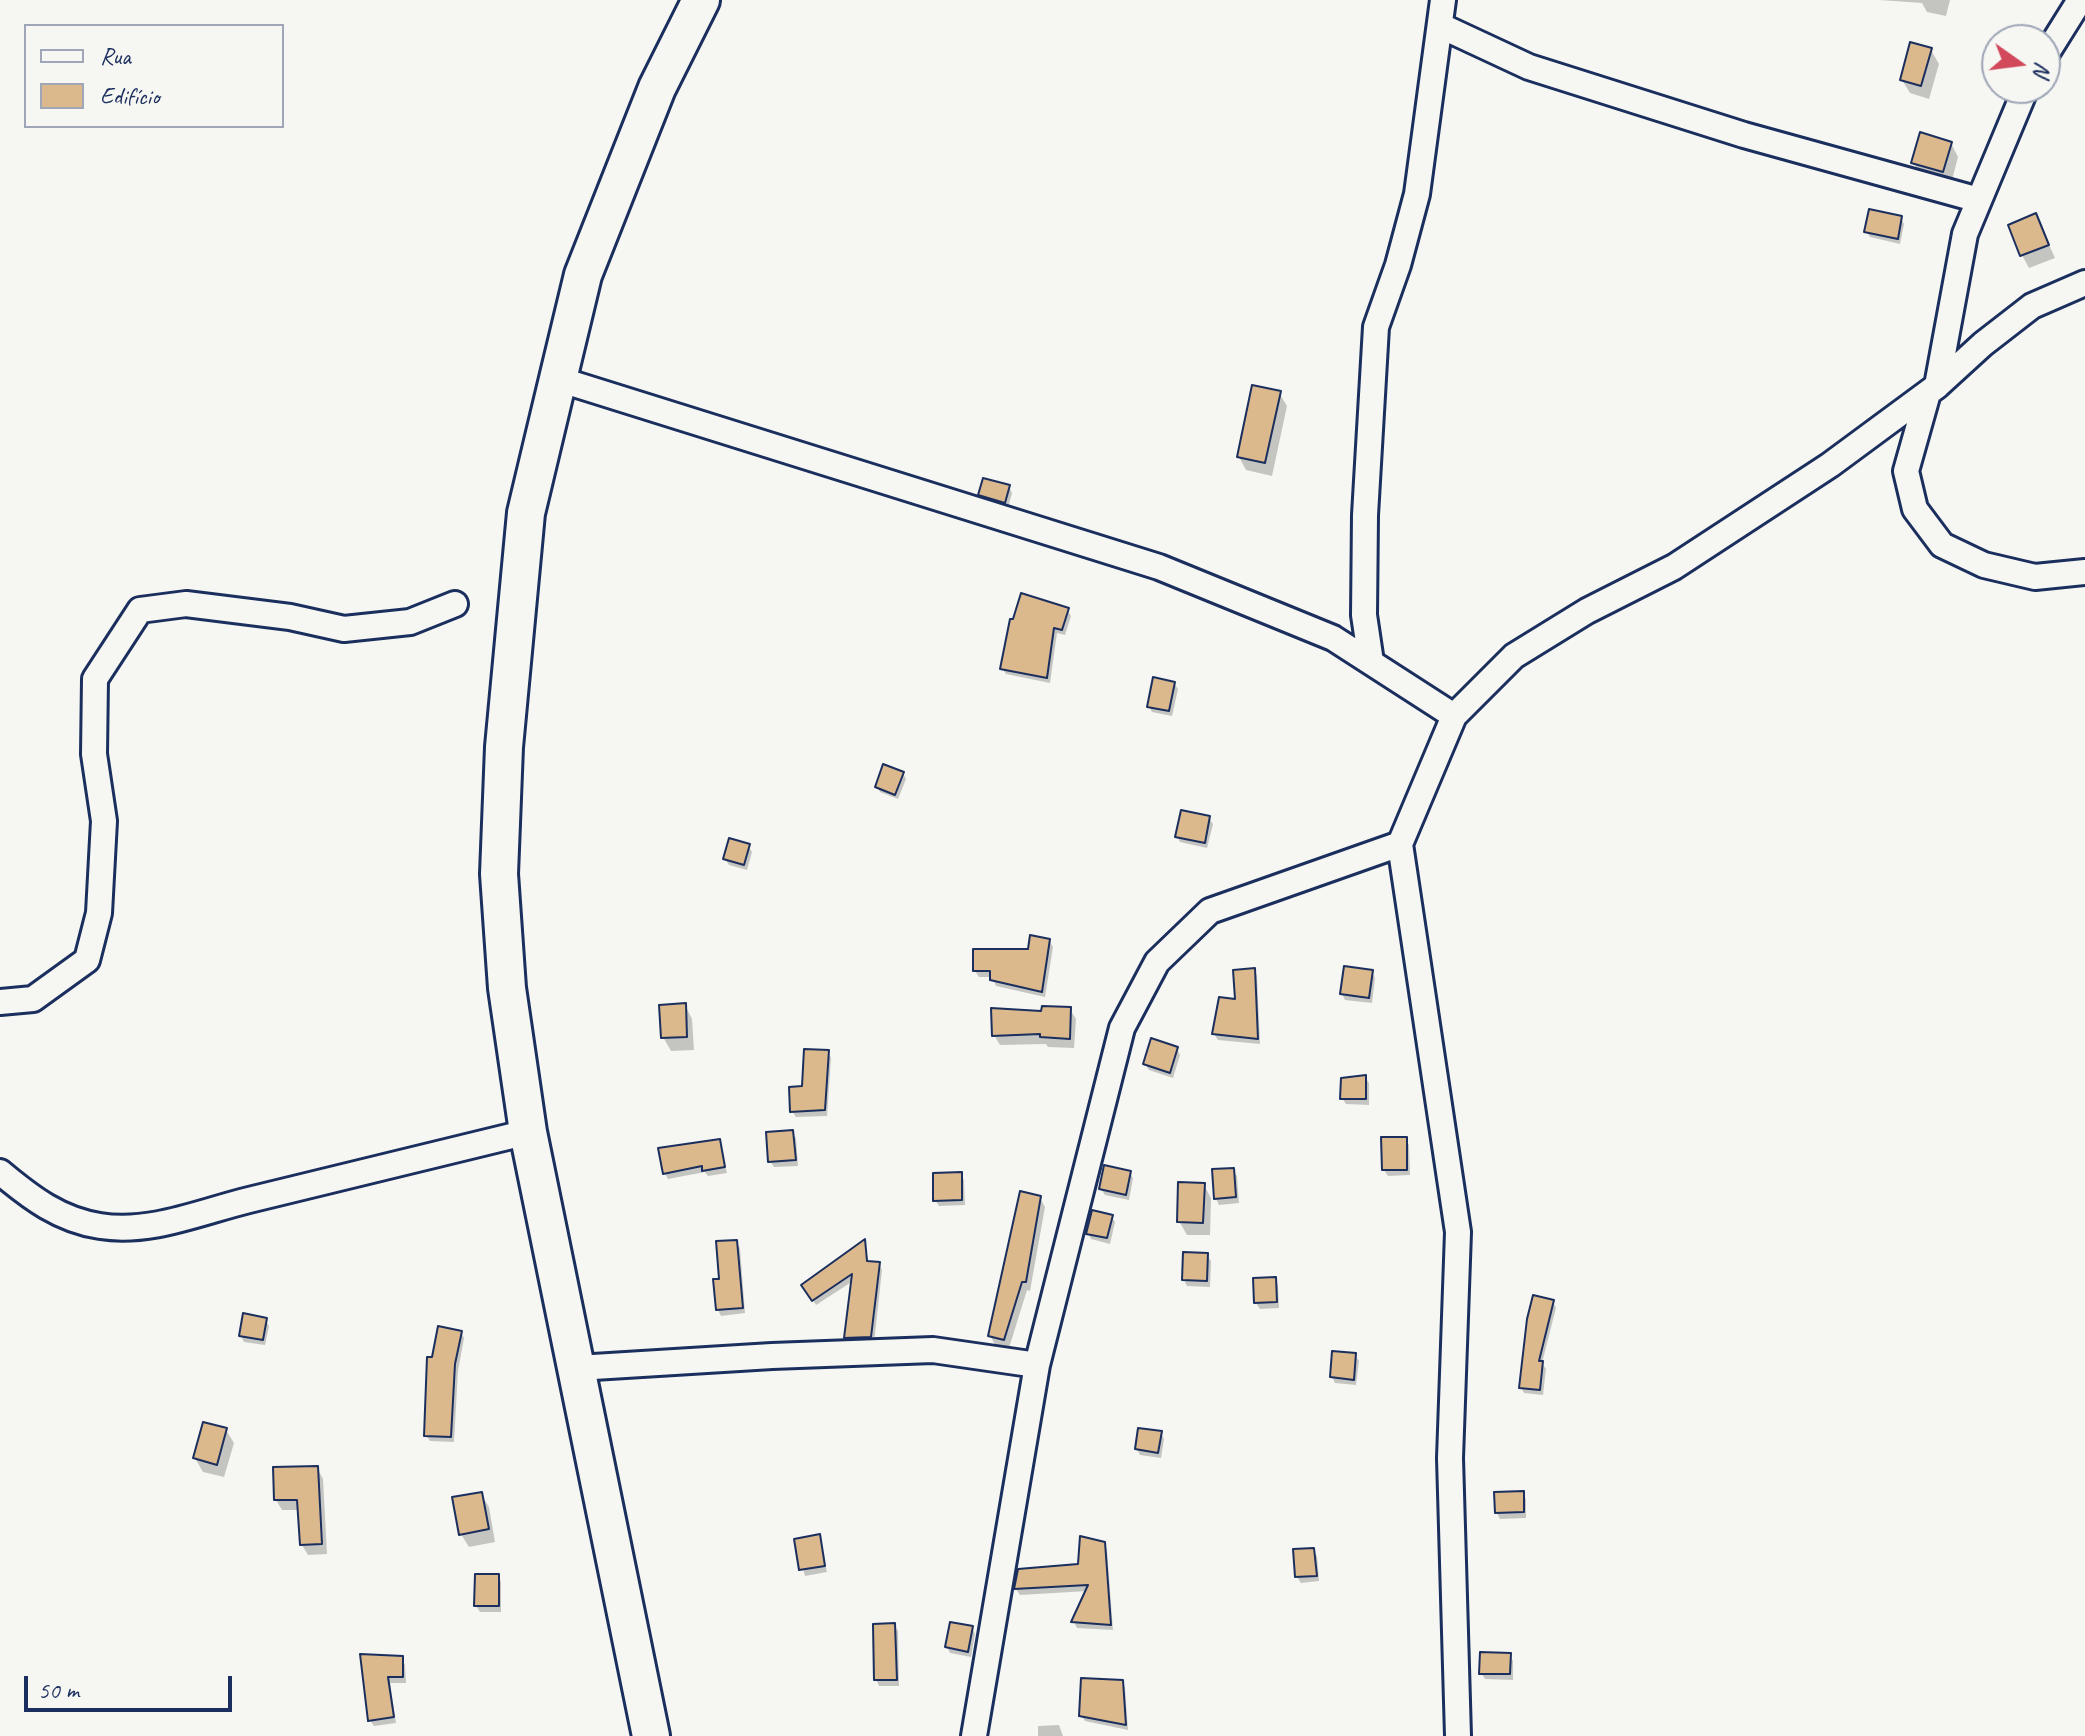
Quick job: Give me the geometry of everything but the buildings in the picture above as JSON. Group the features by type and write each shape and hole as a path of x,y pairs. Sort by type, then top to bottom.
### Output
{"main road":[{"path":"651,1736 528,1132 507,988 499,874 504,747 526,513 583,275 657,88 701,0"}],"street":[{"path":"1371,662 1364,615 1365,515 1376,327 1398,265 1417,194 1443,0"},
{"path":"2061,30 2080,0"},
{"path":"1441,26 1529,67 1744,135 1979,200"},
{"path":"2019,104 1965,234 1933,389 1906,471 1915,509 1942,545 1984,565 2035,577 2085,572"},
{"path":"1458,1736 1450,1458 1458,1232 1400,844 1454,716 1514,656 1587,611 1674,567 1830,465 1933,389 2032,306 2085,283"},
{"path":"558,379 1159,567 1333,638 1454,716"},
{"path":"0,1002 33,999 87,960 99,913 104,821 94,754 95,679 140,610 186,604 290,617 344,629 410,622 455,604"},
{"path":"974,1736 1037,1365 1122,1028 1157,962 1210,911 1400,844"},
{"path":"0,1172 38,1203 71,1220 103,1227 144,1229 236,1203 528,1132"},
{"path":"577,1368 933,1350 1037,1365"}]}
